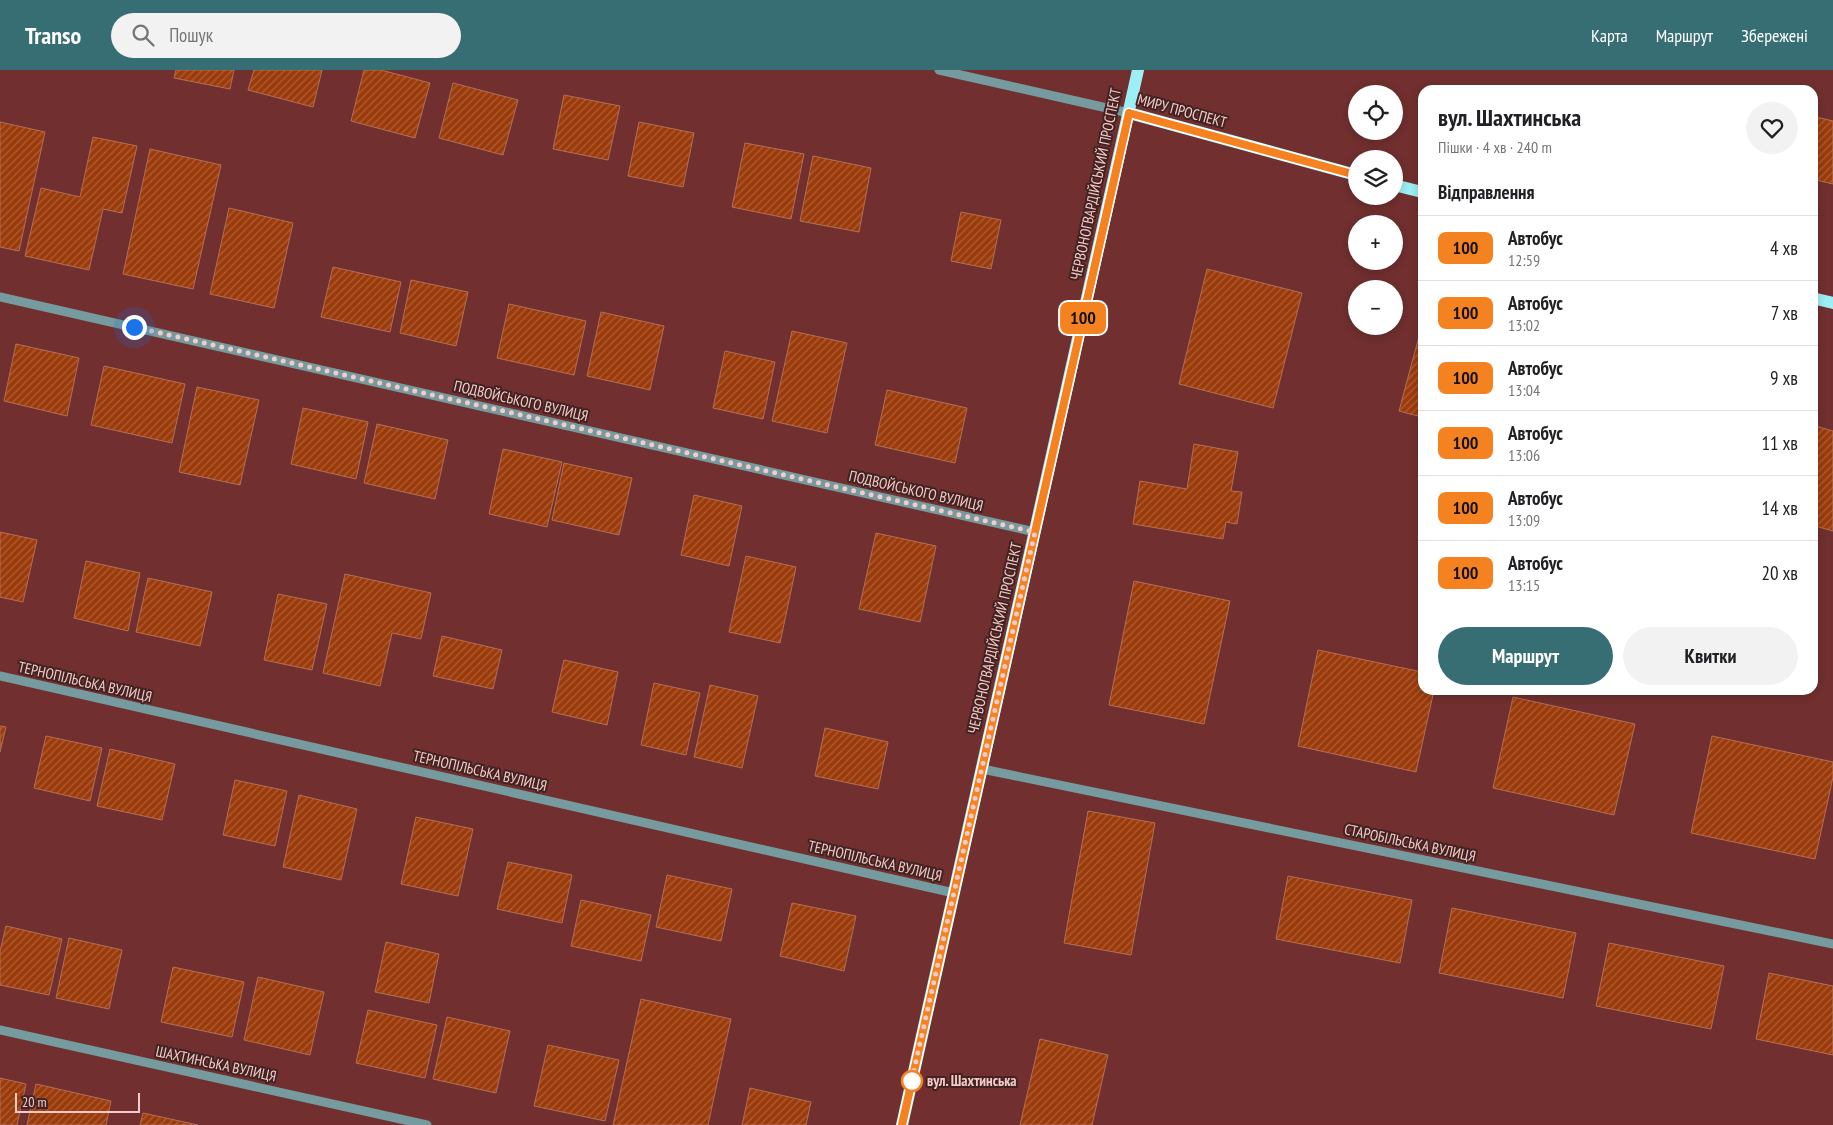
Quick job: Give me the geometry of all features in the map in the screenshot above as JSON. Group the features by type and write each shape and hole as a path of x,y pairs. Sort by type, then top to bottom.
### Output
{"main road":[{"name":"ЧЕРВОНОГВАРДІЙСЬКИЙ ПРОСПЕКТ","path":"902,1125 1138,70"},
{"name":"МИРУ ПРОСПЕКТ","path":"1129,113 1348,173"},
{"path":"1403,187 1418,191"},
{"path":"1818,299 1833,303"}],"street":[{"name":"МИРУ ПРОСПЕКТ","path":"939,70 1129,113"},
{"name":"ПОДВОЙСЬКОГО ВУЛИЦЯ","path":"0,297 1035,532"},
{"name":"ТЕРНОПІЛЬСЬКА ВУЛИЦЯ","path":"0,676 954,893"},
{"name":"СТАРОБІЛЬСЬКА ВУЛИЦЯ","path":"982,769 1833,944"},
{"name":"ШАХТИНСЬКА ВУЛИЦЯ","path":"0,1030 427,1125"}],"building":[{"path":"176,70 234,70 230,89 174,78"},
{"path":"254,70 322,70 313,107 248,90"},
{"path":"364,70 381,70 430,83 415,138 351,121"},
{"path":"453,83 518,100 503,155 439,138"},
{"path":"564,95 620,106 608,160 553,149"},
{"path":"1818,117 1833,121 1833,184 1818,180"},
{"path":"0,122 45,132 19,251 0,247"},
{"path":"639,122 694,133 683,187 628,176"},
{"path":"93,137 137,146 122,213 103,209 89,270 25,256 41,188 80,197"},
{"path":"745,143 804,154 791,219 732,207"},
{"path":"150,149 221,165 193,289 123,274"},
{"path":"813,156 871,168 859,232 800,221"},
{"path":"229,208 293,223 274,308 210,294"},
{"path":"961,212 1001,220 991,269 951,261"},
{"path":"333,267 401,282 390,332 321,317"},
{"path":"1207,269 1302,293 1273,408 1179,384"},
{"path":"411,280 468,292 456,346 400,333"},
{"path":"509,304 586,321 574,375 497,358"},
{"path":"601,312 664,326 650,390 587,376"},
{"path":"792,331 847,343 827,433 772,421"},
{"path":"1418,340 1418,416 1399,411"},
{"path":"16,344 79,358 67,416 4,401"},
{"path":"725,351 775,362 763,419 713,408"},
{"path":"104,366 185,384 172,443 91,425"},
{"path":"197,387 259,400 240,485 179,472"},
{"path":"887,390 967,408 955,463 875,445"},
{"path":"303,408 368,422 356,479 291,464"},
{"path":"377,424 448,440 435,499 364,483"},
{"path":"1818,427 1833,431 1833,531 1818,527"},
{"path":"1194,444 1238,452 1231,491 1242,492 1237,524 1226,522 1223,539 1133,524 1140,481 1187,489"},
{"path":"503,449 562,462 547,527 489,514"},
{"path":"564,463 632,478 619,535 552,520"},
{"path":"694,495 742,506 729,566 681,555"},
{"path":"0,532 37,540 23,602 0,597"},
{"path":"876,533 936,546 920,622 859,609"},
{"path":"746,556 796,567 780,643 729,632"},
{"path":"86,561 140,573 128,631 74,618"},
{"path":"345,574 431,593 421,639 392,633 380,686 323,673"},
{"path":"148,578 212,592 200,646 136,632"},
{"path":"1134,581 1230,601 1204,724 1109,705"},
{"path":"278,594 327,604 312,670 264,660"},
{"path":"442,636 502,650 493,689 433,676"},
{"path":"1318,650 1418,671 1418,695 1433,695 1416,772 1298,746"},
{"path":"564,660 618,672 607,725 552,712"},
{"path":"654,683 700,693 686,755 641,745"},
{"path":"710,685 758,696 742,768 694,757"},
{"path":"1513,697 1635,724 1614,815 1493,788"},
{"path":"0,726 6,727 0,752"},
{"path":"825,728 888,742 878,789 815,776"},
{"path":"46,736 102,748 90,801 34,788"},
{"path":"1712,736 1833,762 1833,777 1815,859 1691,833"},
{"path":"110,749 175,764 162,820 97,806"},
{"path":"235,780 287,791 275,846 223,835"},
{"path":"299,795 357,809 341,880 283,867"},
{"path":"1088,811 1155,823 1131,955 1064,943"},
{"path":"416,817 473,829 458,896 401,884"},
{"path":"508,862 572,875 562,923 497,909"},
{"path":"667,875 732,889 721,941 656,927"},
{"path":"1288,876 1412,900 1400,963 1276,939"},
{"path":"581,900 651,915 641,961 571,946"},
{"path":"792,903 856,916 844,971 780,956"},
{"path":"1452,908 1576,933 1563,998 1439,973"},
{"path":"6,926 62,939 49,995 0,985 0,951"},
{"path":"69,938 122,950 109,1009 56,998"},
{"path":"386,942 439,954 429,1003 375,992"},
{"path":"1609,943 1724,966 1711,1029 1596,1006"},
{"path":"173,967 244,982 232,1037 161,1022"},
{"path":"1769,973 1833,986 1833,1055 1756,1039"},
{"path":"258,977 324,992 310,1055 244,1040"},
{"path":"641,999 731,1019 708,1125 613,1125"},
{"path":"368,1010 437,1025 425,1078 356,1063"},
{"path":"447,1017 510,1031 496,1093 433,1079"},
{"path":"1040,1039 1108,1055 1092,1125 1020,1125"},
{"path":"548,1045 619,1060 605,1121 534,1106"},
{"path":"0,1078 26,1084 17,1125 0,1125"},
{"path":"36,1084 111,1101 106,1125 27,1125"},
{"path":"750,1088 811,1102 806,1125 742,1125"},
{"path":"143,1113 198,1125 140,1125"}],"bus line":[{"name":"100","path":"902,1125 1129,113 1348,173"}],"place":[{"name":"вул. Шахтинська","path":"912,1081"}],"route":[{"path":"134,327 1035,532 910,1088 912,1081"}]}
